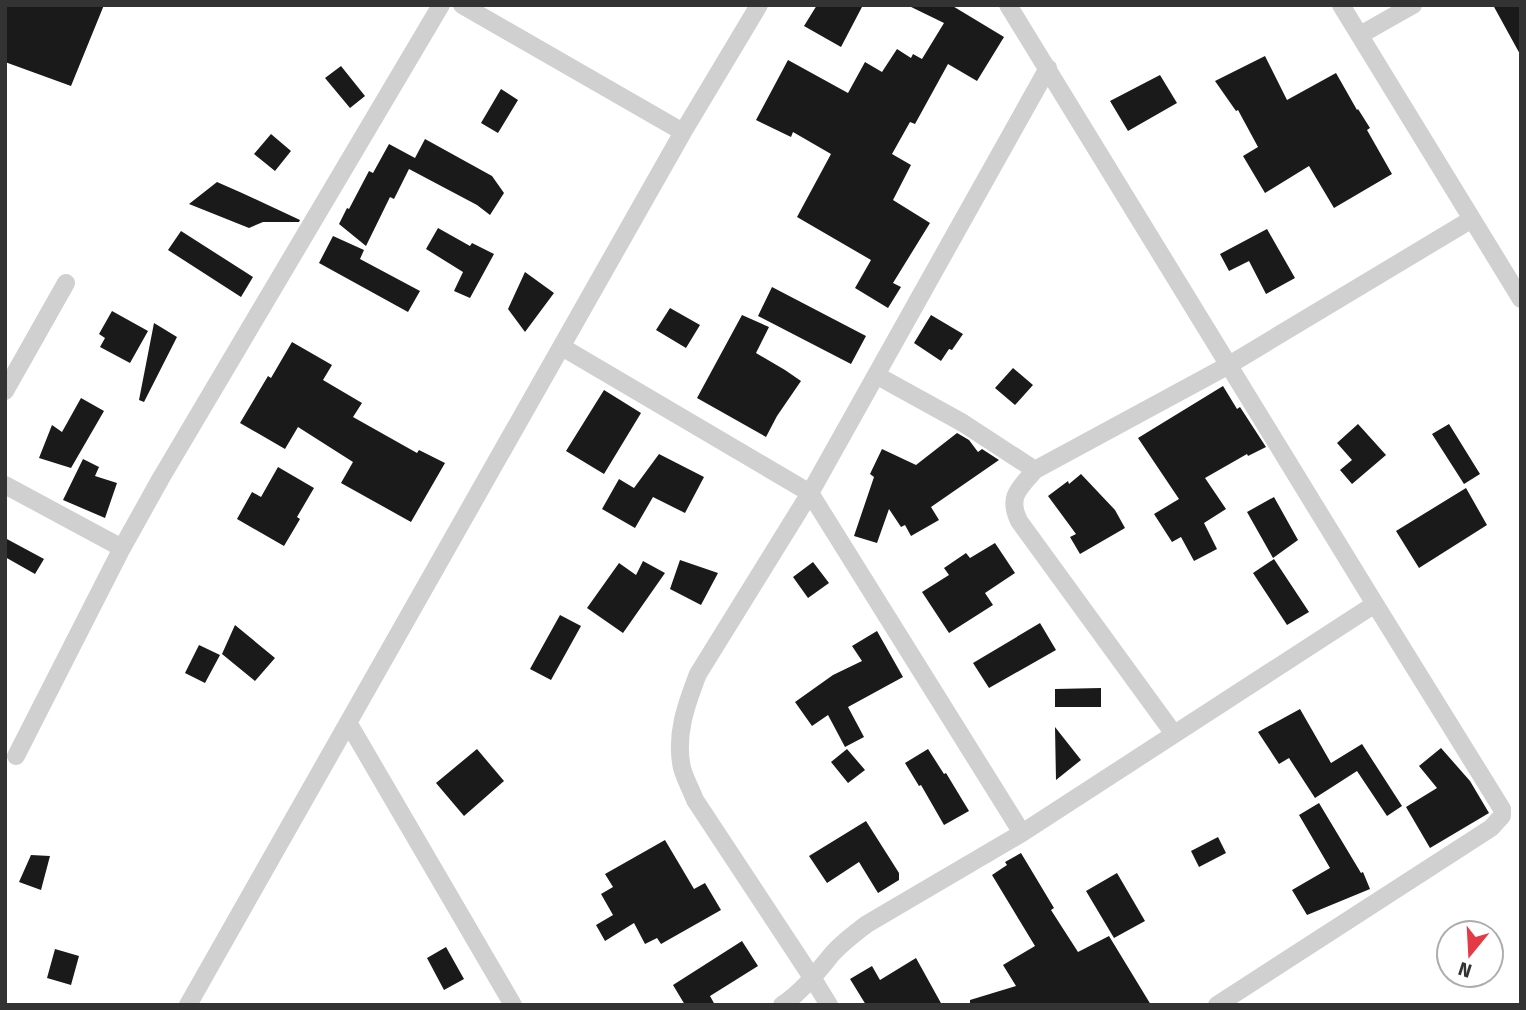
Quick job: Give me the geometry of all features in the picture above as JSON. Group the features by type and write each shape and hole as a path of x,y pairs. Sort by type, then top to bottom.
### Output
{"street":[{"path":"16,756 122,548 161,478 440,5"},
{"path":"462,5 683,132"},
{"path":"188,1005 683,132 759,5"},
{"path":"1008,5 1502,808 1502,816 1491,828 1217,1005"},
{"path":"1341,5 1521,299"},
{"path":"1360,35 1413,5"},
{"path":"829,1005 695,800 682,769 679,740 686,706 698,674 810,493 1048,68"},
{"path":"1174,734 1019,521 1014,512 1015,494 1035,470 1229,365 1472,219"},
{"path":"5,391 66,283"},
{"path":"562,347 810,493 1022,833"},
{"path":"876,375 963,423 1035,470"},
{"path":"5,485 122,548"},
{"path":"782,1005 813,979 851,935 867,923 1022,833 1375,604"},
{"path":"349,724 513,1005"}],"building":[{"path":"5,5 104,5 71,86 5,62"},
{"path":"817,5 863,5 841,47 804,26"},
{"path":"907,5 951,5 1004,37 977,81 948,64 915,124 910,122 892,154 911,165 893,200 930,223 893,283 901,287 888,308 855,288 871,260 797,217 831,154 793,132 791,137 756,120 788,60 848,93 865,62 882,72 897,49 911,58 913,54 922,59 944,23"},
{"path":"1493,5 1521,5 1521,56"},
{"path":"1265,56 1287,100 1336,73 1370,128 1367,130 1392,174 1334,208 1309,166 1265,193 1243,156 1258,147 1238,110 1236,111 1215,81"},
{"path":"341,66 365,96 350,108 325,78"},
{"path":"1160,75 1177,103 1128,131 1110,101"},
{"path":"501,89 518,100 498,133 481,123"},
{"path":"271,134 291,151 275,171 254,154"},
{"path":"425,139 492,176 504,193 490,215 477,205 409,169 394,199 390,197 366,246 339,224 347,208 349,209 369,171 373,173 389,144 415,158"},
{"path":"217,182 300,220 263,222 249,228 189,204"},
{"path":"438,228 470,246 472,243 494,254 470,298 454,291 463,272 426,249"},
{"path":"1267,229 1295,278 1266,294 1249,261 1229,271 1220,254"},
{"path":"181,231 253,277 241,297 168,250"},
{"path":"333,236 364,250 360,259 420,291 408,312 319,263"},
{"path":"525,272 554,293 525,332 508,309"},
{"path":"772,287 866,336 851,364 758,316"},
{"path":"670,308 700,325 686,348 656,330"},
{"path":"112,311 148,331 130,363 100,347 105,338 99,334"},
{"path":"742,315 769,327 756,353 801,381 766,437 697,398"},
{"path":"931,315 963,334 941,361 914,343"},
{"path":"154,323 177,337 144,402 139,400"},
{"path":"292,342 332,365 323,380 362,403 353,417 417,453 419,450 445,463 411,522 341,483 353,462 298,427 285,449 240,423"},
{"path":"1013,368 1033,385 1015,405 995,388"},
{"path":"1223,386 1266,447 1248,456 1247,454 1205,478 1226,509 1204,523 1217,549 1194,561 1181,537 1172,542 1154,514 1179,499 1138,438"},
{"path":"604,390 641,413 604,474 566,451"},
{"path":"81,398 104,411 71,468 39,458 52,425 62,432"},
{"path":"1358,424 1386,455 1352,484 1340,470 1352,460 1337,443"},
{"path":"1449,424 1480,474 1464,484 1432,434"},
{"path":"957,433 969,440 978,452 982,449 999,460 931,507 939,520 911,536 905,525 901,527 889,509 877,543 854,536 874,477 870,474 882,449 916,465"},
{"path":"659,454 704,477 685,513 653,497 635,528 602,509 619,479 634,488"},
{"path":"83,459 99,467 95,476 117,483 105,518 63,500"},
{"path":"278,467 314,488 284,546 237,519 252,492 261,497"},
{"path":"1081,474 1115,510 1125,528 1080,554 1070,537 1076,534 1048,496"},
{"path":"1466,488 1487,525 1419,568 1396,531"},
{"path":"1274,497 1298,540 1273,558 1247,512"},
{"path":"5,538 44,559 35,574 5,557"},
{"path":"995,543 1015,573 985,593 993,605 949,633 922,592 949,575 944,568 966,553 970,558"},
{"path":"1274,559 1309,612 1287,625 1253,573"},
{"path":"680,560 718,573 701,605 670,589"},
{"path":"643,561 665,573 623,633 587,608 619,563 636,575"},
{"path":"813,562 829,583 808,598 793,577"},
{"path":"560,615 581,626 551,680 530,669"},
{"path":"1040,623 1056,650 989,688 973,663"},
{"path":"235,625 275,658 255,681 222,654"},
{"path":"877,631 903,677 848,707 864,737 845,747 828,715 812,726 795,702 833,675 862,661 852,646"},
{"path":"199,645 220,655 205,683 185,673"},
{"path":"1101,688 1101,707 1055,707 1055,689"},
{"path":"1300,709 1331,763 1362,744 1402,806 1387,816 1357,771 1315,798 1289,758 1279,764 1258,732"},
{"path":"1055,727 1081,760 1056,780"},
{"path":"1441,748 1470,781 1489,813 1430,848 1406,807 1437,788 1419,766"},
{"path":"477,749 504,781 464,816 436,783"},
{"path":"847,749 865,770 848,783 831,762"},
{"path":"928,749 969,811 944,825 905,763"},
{"path":"1319,803 1361,873 1363,872 1370,889 1307,915 1292,890 1330,868 1299,815"},
{"path":"866,821 899,873 899,880 878,893 859,862 827,883 809,856"},
{"path":"1218,837 1226,853 1199,867 1191,851"},
{"path":"665,840 694,889 705,883 721,910 661,944 657,938 645,944 634,923 605,941 596,925 613,915 601,894 613,887 605,874"},
{"path":"1021,853 1054,908 1051,910 1078,952 1109,936 1151,1005 970,1005 970,1000 1016,986 1003,965 1035,946 992,875 1007,865 1005,862"},
{"path":"31,855 50,856 41,890 19,882"},
{"path":"1117,873 1145,921 1114,938 1086,891"},
{"path":"742,941 758,966 710,996 715,1005 685,1005 673,985"},
{"path":"446,947 464,979 444,990 427,958"},
{"path":"55,949 79,956 71,985 47,978"},
{"path":"916,958 942,1005 866,1005 850,979 872,966 880,980"}]}
